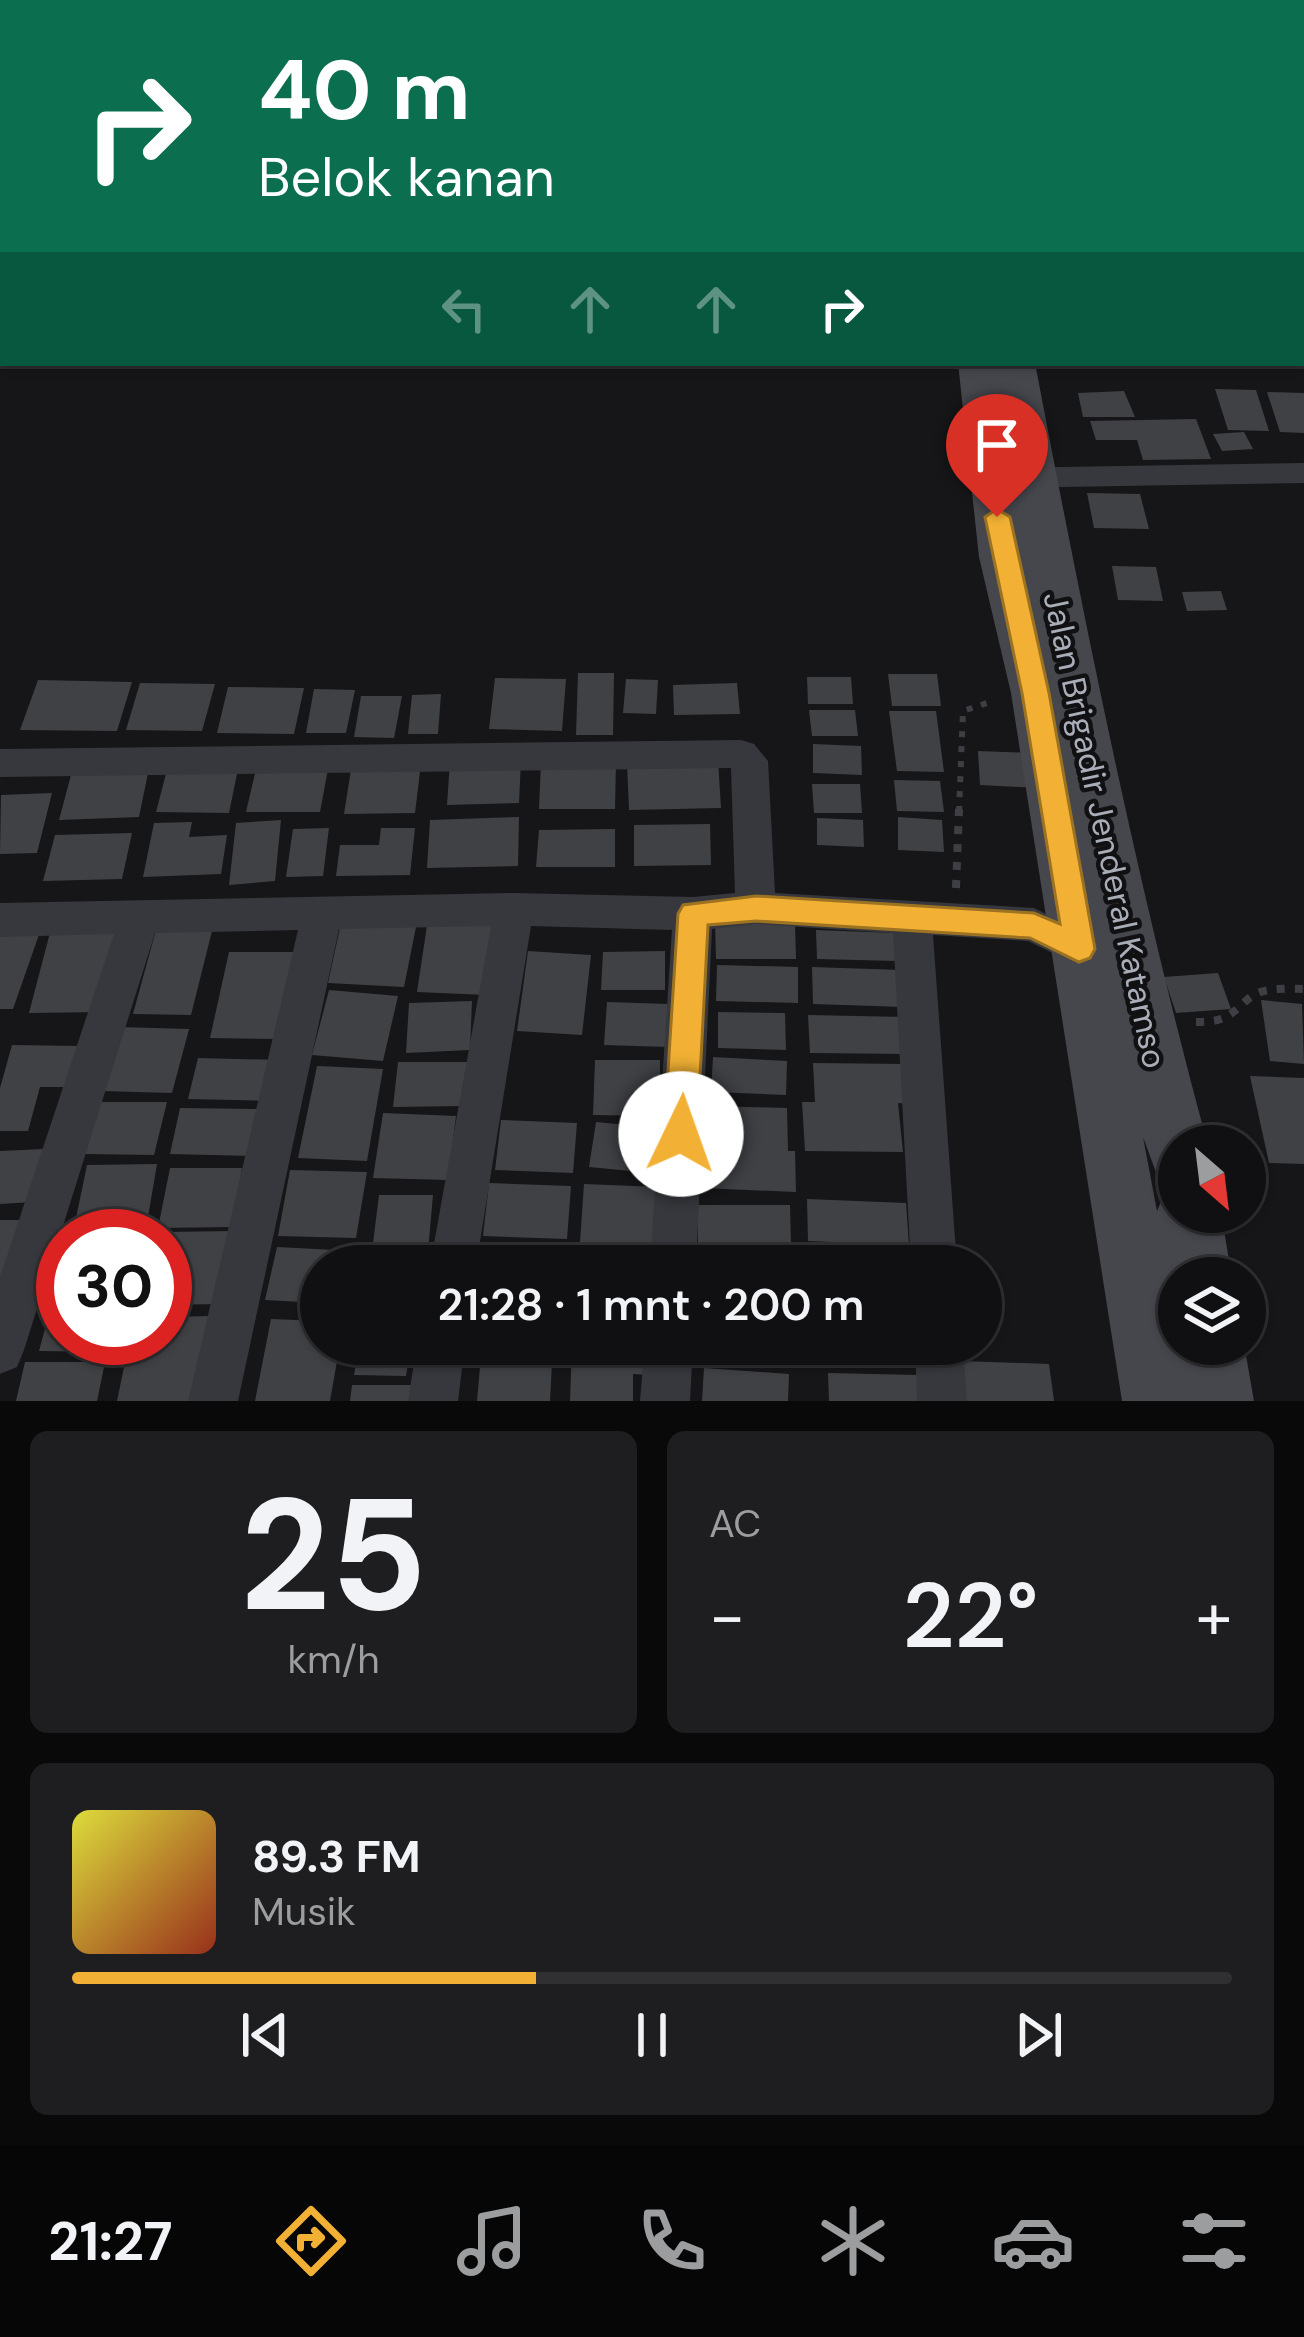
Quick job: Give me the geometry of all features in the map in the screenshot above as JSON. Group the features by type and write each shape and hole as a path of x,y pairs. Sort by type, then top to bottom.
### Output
{"main road":[{"name":"Jalan Brigadir Jenderal Katamso","path":"1012,366 995,399 1011,478 1171,1125"},
{"name":"Jalan Brigadir Jenderal Katamso","path":"1011,478 1003,556 1036,693 1156,1401"},
{"path":"1213,1365 1219,1401"}],"street":[{"path":"1011,478 1304,473"},
{"path":"0,763 741,754 748,761 756,908"},
{"path":"0,920 514,909 693,914 756,908 1034,926 1079,949"},
{"path":"457,1245 514,909"},
{"path":"213,1401 322,914"},
{"path":"674,1245 693,914"},
{"path":"933,919 934,1245"},
{"path":"0,1351 139,920"},
{"path":"433,1401 439,1365"},
{"path":"665,1401 668,1365"},
{"path":"940,1365 943,1401"}],"path":[{"path":"933,919 963,711 996,700"},
{"path":"1145,1024 1222,1022 1240,1014 1248,998 1272,989 1304,989"}],"building":[{"path":"1215,389 1256,390 1269,431 1228,430"},
{"path":"1124,391 1135,417 1083,417 1078,393"},
{"path":"1267,392 1304,393 1304,433 1280,432"},
{"path":"1196,419 1211,459 1143,460 1137,440 1096,440 1090,421"},
{"path":"1244,432 1253,449 1222,451 1213,434"},
{"path":"1087,493 1140,494 1149,529 1094,528"},
{"path":"1112,566 1156,567 1163,601 1118,600"},
{"path":"1221,591 1227,610 1187,611 1182,592"},
{"path":"578,673 614,673 613,735 576,735"},
{"path":"888,674 937,674 941,706 892,706"},
{"path":"807,677 851,677 853,704 808,704"},
{"path":"495,678 566,679 562,731 489,729"},
{"path":"626,679 658,680 656,714 623,713"},
{"path":"38,680 132,682 117,731 20,730"},
{"path":"140,683 215,684 202,731 126,730"},
{"path":"737,683 740,714 674,715 673,685"},
{"path":"228,687 304,688 294,734 217,733"},
{"path":"314,689 355,690 346,733 306,733"},
{"path":"441,694 438,734 408,734 412,695"},
{"path":"361,696 402,696 394,738 354,737"},
{"path":"809,710 855,710 858,736 812,736"},
{"path":"889,711 936,711 944,772 897,771"},
{"path":"813,744 861,746 862,775 813,773"},
{"path":"978,751 1034,753 1038,788 980,785"},
{"path":"521,760 519,803 447,805 450,761"},
{"path":"718,760 721,808 629,810 627,763"},
{"path":"616,761 615,809 539,809 541,762"},
{"path":"352,763 421,763 415,813 344,814"},
{"path":"238,769 229,813 156,812 167,770"},
{"path":"256,769 328,769 320,812 246,812"},
{"path":"148,773 139,817 59,820 71,775"},
{"path":"894,780 940,781 944,812 897,811"},
{"path":"812,784 860,784 862,813 814,813"},
{"path":"52,793 37,853 0,854 1,795"},
{"path":"519,817 518,866 427,868 430,820"},
{"path":"898,817 942,820 944,852 898,850"},
{"path":"817,818 863,820 864,847 817,845"},
{"path":"281,820 275,881 229,885 236,823"},
{"path":"192,822 189,837 227,835 221,874 143,877 154,823"},
{"path":"710,824 711,865 634,866 634,825"},
{"path":"329,828 323,876 286,877 293,829"},
{"path":"381,828 415,828 410,875 336,876 340,845 379,845"},
{"path":"615,829 615,867 536,867 539,830"},
{"path":"132,833 122,879 43,881 55,835"},
{"path":"428,919 495,921 486,995 417,992"},
{"path":"125,923 105,1012 29,1013 52,925"},
{"path":"341,923 416,927 404,987 328,983"},
{"path":"795,923 796,959 716,959 715,924"},
{"path":"0,925 42,926 13,1009 0,1009"},
{"path":"156,930 212,931 191,1015 133,1014"},
{"path":"816,930 896,933 897,961 817,959"},
{"path":"528,951 591,955 582,1035 517,1031"},
{"path":"665,951 665,990 601,990 603,952"},
{"path":"229,952 295,952 279,1039 210,1038"},
{"path":"717,965 798,967 798,1003 716,1001"},
{"path":"812,967 902,970 904,1007 813,1004"},
{"path":"1218,973 1231,1009 1176,1013 1164,977"},
{"path":"329,990 398,996 383,1061 312,1055"},
{"path":"1261,1000 1302,1004 1304,1064 1270,1061"},
{"path":"472,1001 470,1050 406,1053 409,1003"},
{"path":"607,1002 669,1004 668,1047 604,1045"},
{"path":"718,1012 785,1013 786,1050 718,1048"},
{"path":"808,1015 905,1017 908,1054 810,1053"},
{"path":"119,1027 189,1029 172,1093 101,1091"},
{"path":"12,1045 80,1046 69,1087 40,1087 28,1131 0,1131 0,1088"},
{"path":"713,1057 787,1061 786,1095 711,1092"},
{"path":"198,1058 282,1060 274,1101 188,1099"},
{"path":"595,1060 660,1060 660,1116 593,1115"},
{"path":"398,1062 467,1062 463,1106 393,1107"},
{"path":"813,1063 906,1064 909,1104 898,1103 903,1152 805,1151 802,1102 815,1102"},
{"path":"317,1066 383,1069 367,1161 298,1158"},
{"path":"1250,1076 1304,1078 1304,1164 1269,1163 1266,1125 1261,1125"},
{"path":"100,1102 167,1102 154,1155 85,1154"},
{"path":"712,1106 787,1108 796,1192 702,1188 702,1148 711,1148"},
{"path":"180,1108 262,1109 253,1156 170,1154"},
{"path":"383,1113 456,1116 448,1180 373,1178"},
{"path":"501,1120 577,1123 573,1173 495,1170"},
{"path":"596,1122 657,1128 651,1173 589,1167"},
{"path":"44,1149 33,1202 0,1204 0,1151"},
{"path":"157,1164 149,1209 78,1209 87,1165"},
{"path":"170,1168 242,1168 232,1227 192,1228 192,1209 162,1209"},
{"path":"290,1170 367,1172 356,1238 278,1236"},
{"path":"489,1183 571,1186 567,1239 483,1236"},
{"path":"584,1184 659,1187 657,1245 580,1242"},
{"path":"379,1195 433,1195 429,1245 373,1245"},
{"path":"807,1199 906,1203 909,1245 808,1241"},
{"path":"698,1205 790,1205 791,1245 698,1245"},
{"path":"0,1220 20,1220 0,1288"},
{"path":"232,1231 219,1304 192,1304 192,1232"},
{"path":"277,1247 300,1248 300,1302 265,1300"},
{"path":"192,1316 211,1316 196,1401 117,1401 124,1365 192,1365"},
{"path":"271,1319 300,1320 300,1365 336,1365 330,1401 255,1401"},
{"path":"25,1362 104,1365 97,1401 16,1401"},
{"path":"1049,1364 1054,1401 965,1401 962,1365"},
{"path":"356,1365 408,1365 406,1376 354,1375"},
{"path":"480,1365 552,1365 550,1401 477,1401"},
{"path":"571,1365 651,1365 651,1375 633,1374 633,1401 570,1401"},
{"path":"704,1368 789,1374 788,1401 702,1401"},
{"path":"828,1373 918,1375 919,1401 829,1401"},
{"path":"352,1385 416,1385 415,1401 350,1401"}],"route":[{"path":"681,1134 693,914 756,908 1034,926 1055,932 1079,949 1036,693 997,517"}]}
